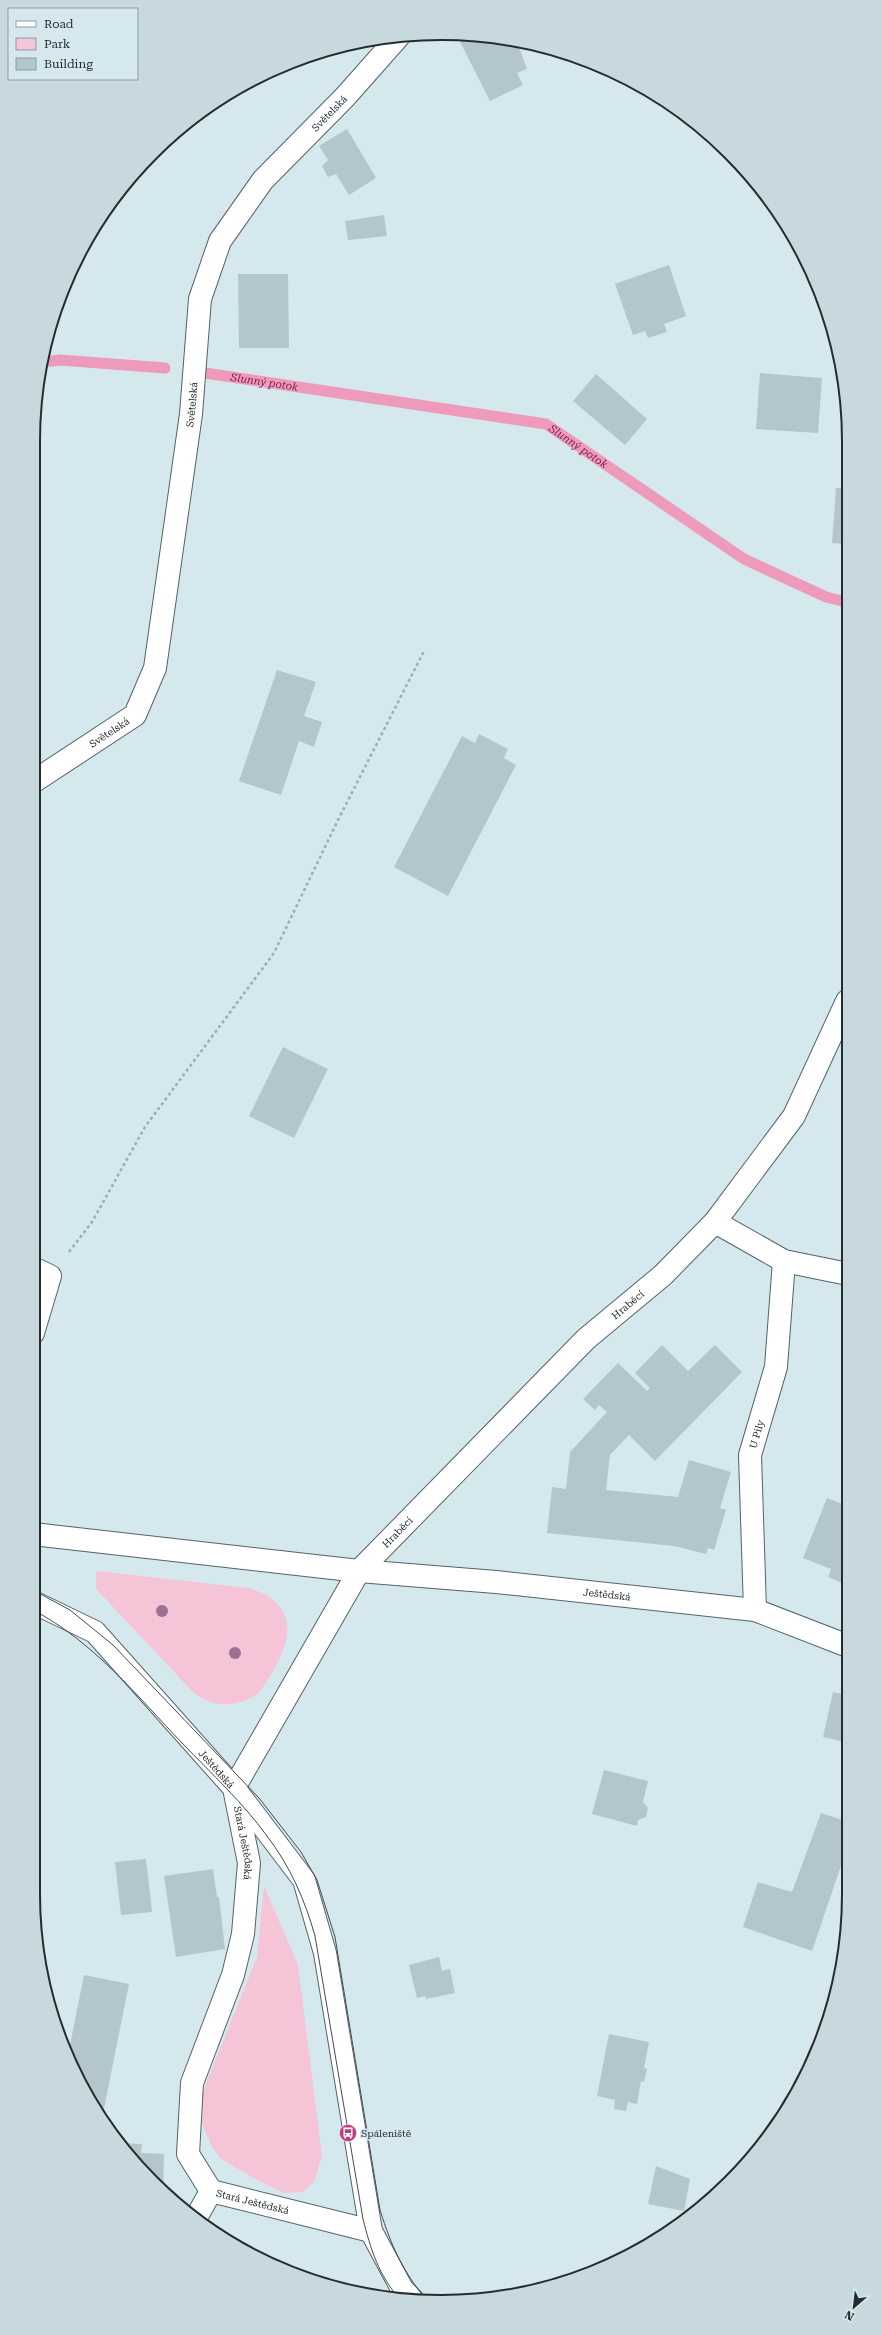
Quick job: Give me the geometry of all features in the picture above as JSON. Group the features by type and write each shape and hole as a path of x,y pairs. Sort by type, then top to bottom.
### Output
{"street":[{"name":"Světelská","path":"40,777 135,715 155,668 192,414 200,299 220,241 263,180 345,97 392,43"},
{"name":"Hraběcí","path":"359,1571 586,1339 662,1275 715,1222 794,1116 842,1012"},
{"path":"715,1222 784,1261 842,1273"},
{"name":"U Pily","path":"755,1610 750,1455 776,1367 784,1261"},
{"path":"40,1286 42,1272"},
{"name":"Ještědská","path":"40,1535 359,1571 496,1582 755,1610 842,1644"},
{"name":"Ještědská","path":"40,1605 95,1632 234,1788 359,1571"},
{"name":"Stará Ještědská","path":"234,1788 249,1863 243,1934 233,1975 192,2083 188,2154 211,2191 372,2231"},
{"name":"Stará Ještědská","path":"234,1788 304,1880 325,1953 372,2231 402,2289 406,2293"},
{"path":"199,2213 211,2191"}],"path":[{"path":"42,1272 92,1222 145,1127 274,953 337,822 424,651"}],"green space":[{"path":"96,1571 249,1588 264,1594 275,1602 283,1611 287,1632 285,1644 280,1657 264,1686 253,1697 244,1701 229,1704 218,1704 207,1701 195,1694 96,1589"},
{"path":"264,1886 298,1965 322,2156 314,2182 303,2192 284,2193 259,2181 221,2159 212,2147 202,2124 201,2096 257,1957"}],"building":[{"path":"459,41 493,43 519,48 527,69 517,73 523,85 490,101"},
{"path":"347,129 376,178 349,195 336,174 328,177 322,166 328,160 319,146"},
{"path":"384,215 387,236 348,240 345,221"},
{"path":"669,265 686,316 664,324 667,332 648,338 645,331 633,335 615,284"},
{"path":"238,274 288,274 289,348 239,348"},
{"path":"760,373 822,378 818,433 756,429"},
{"path":"596,374 647,419 625,445 573,401"},
{"path":"836,488 842,488 842,544 832,543"},
{"path":"277,670 316,682 304,716 322,722 314,747 299,741 281,795 239,781"},
{"path":"479,734 508,749 504,758 516,765 448,896 394,867 462,736 475,743"},
{"path":"283,1047 328,1069 294,1138 249,1116"},
{"path":"662,1345 688,1371 715,1345 742,1372 655,1461 629,1435 610,1455 606,1490 678,1497 689,1460 731,1472 720,1508 726,1510 714,1550 708,1548 706,1554 674,1546 547,1533 552,1487 566,1489 570,1452 607,1412 599,1405 595,1410 583,1399 618,1363 647,1391 650,1388 635,1373"},
{"path":"827,1498 842,1504 842,1583 828,1577 831,1569 803,1558"},
{"path":"833,1692 842,1694 842,1741 823,1737"},
{"path":"604,1770 648,1781 643,1802 648,1808 646,1817 638,1820 637,1826 592,1814"},
{"path":"821,1813 842,1820 842,1863 812,1951 743,1927 758,1882 792,1892"},
{"path":"146,1859 152,1912 121,1915 115,1862"},
{"path":"213,1869 217,1897 219,1897 225,1949 176,1957 164,1876"},
{"path":"439,1957 442,1971 450,1969 455,1993 426,1999 425,1996 417,1998 409,1965"},
{"path":"84,1975 129,1984 104,2110 81,2071 70,2045"},
{"path":"609,2034 649,2042 644,2068 647,2069 644,2082 641,2081 637,2104 628,2102 626,2111 614,2109 615,2100 597,2096"},
{"path":"128,2143 142,2144 141,2153 164,2154 163,2183"},
{"path":"656,2166 690,2179 684,2211 648,2204"}],"waterway":[{"name":"Slunný potok","path":"48,361 60,360 165,368"},
{"name":"Slunný potok","path":"205,373 546,424 744,559 826,597 842,601"}],"tram line":[{"path":"40,1594 70,1610 113,1645 259,1798 301,1852 317,1880 335,1937 380,2210 398,2258 422,2294"},
{"path":"40,1614 75,1637 95,1653 131,1689 248,1812 275,1847 290,1871 307,1909 315,1936 363,2219 376,2261 386,2281 395,2292"}],"place":[{"name":"Spáleniště","path":"348,2133"}]}
